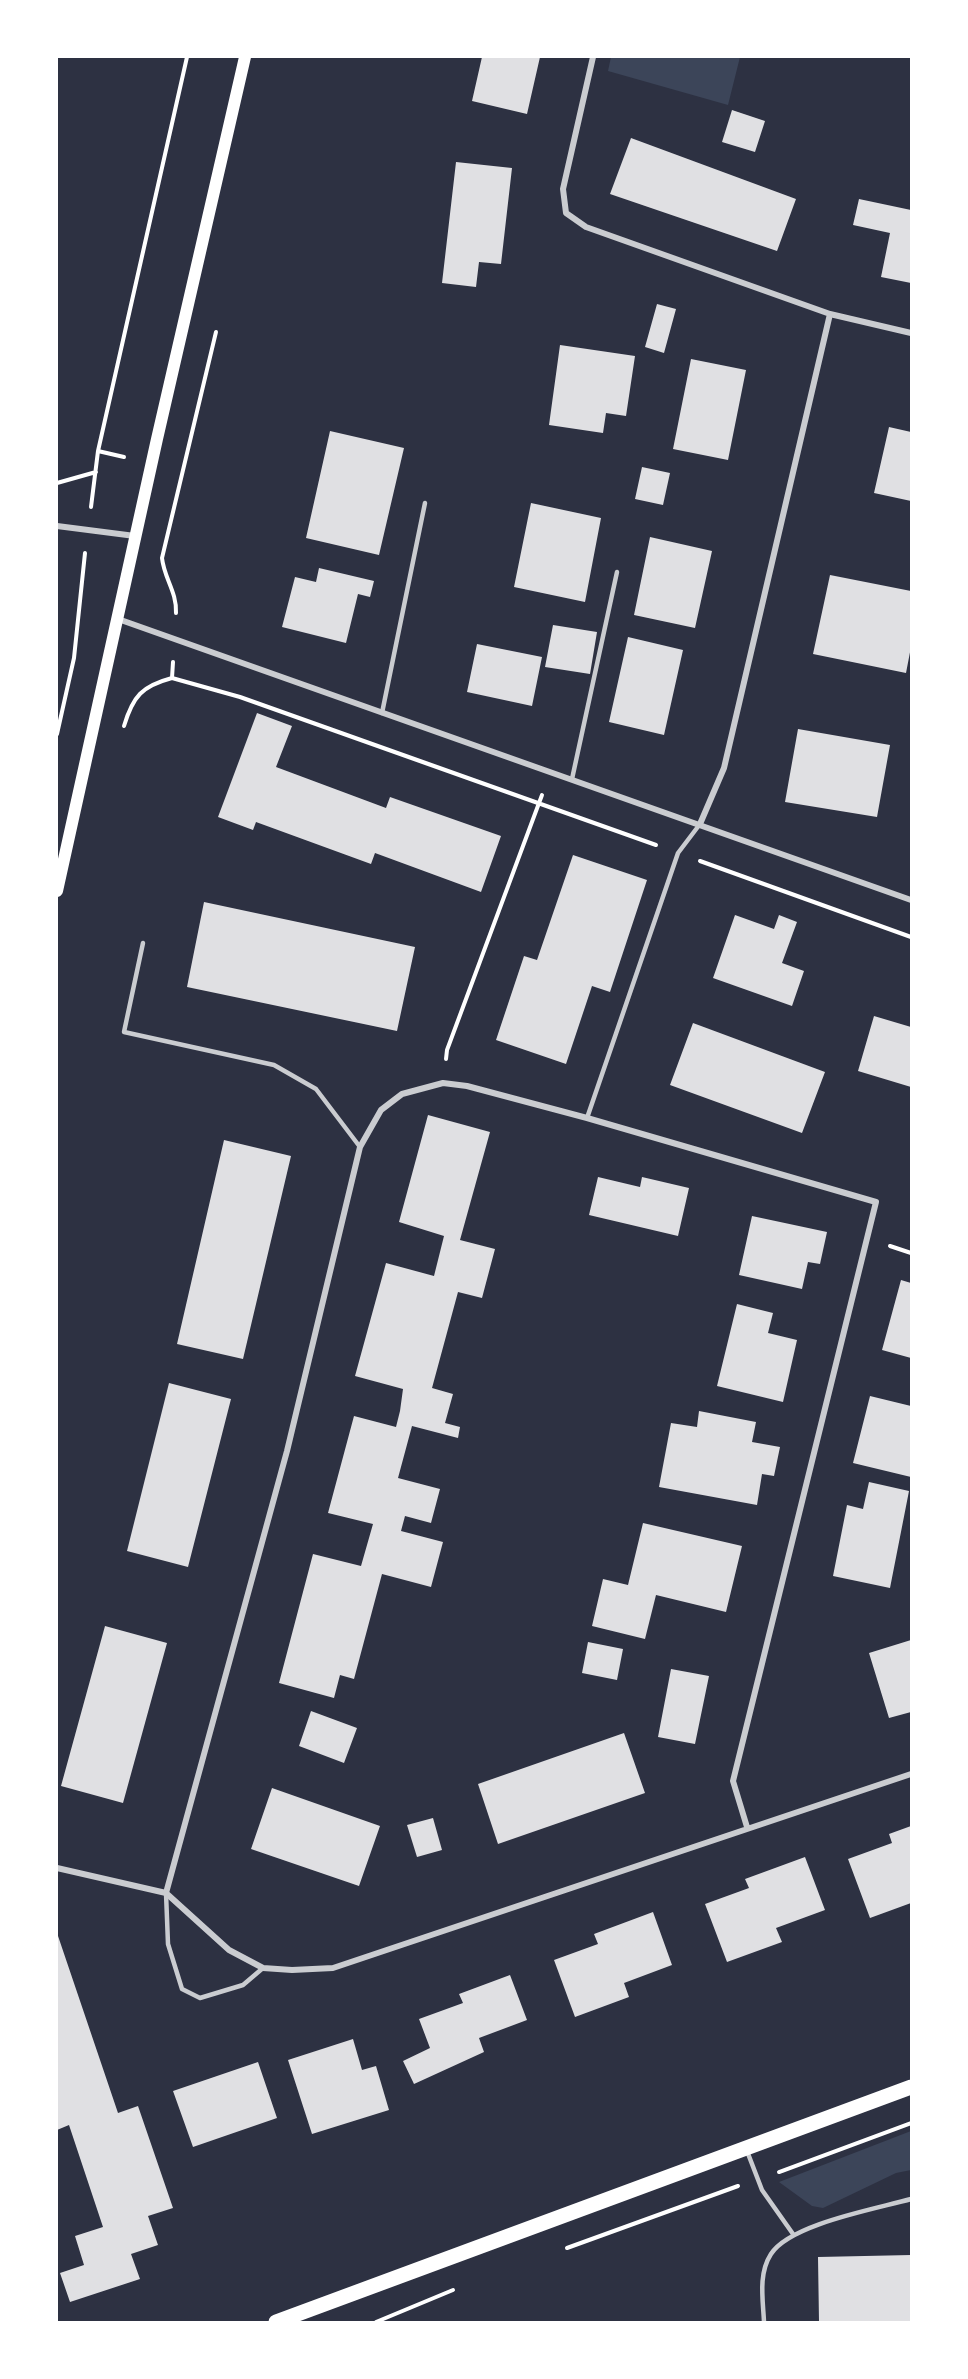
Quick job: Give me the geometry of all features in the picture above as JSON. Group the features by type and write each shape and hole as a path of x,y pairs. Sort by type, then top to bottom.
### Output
{"main road":[{"path":"57,891 135,536 245,57"},
{"path":"276,2322 911,2087"}],"street":[{"path":"593,57 562,189 566,213 586,227 830,314 911,333"},
{"path":"700,824 724,768 830,314"},
{"path":"57,526 135,536"},
{"path":"117,618 911,900"},
{"path":"166,1893 287,1451 360,1147 381,1110 402,1094 443,1083 466,1086 587,1118 876,1202 733,1781 747,1827"},
{"path":"57,1868 166,1893 229,1950 264,1968 292,1970 333,1968 747,1827 911,1774"}],"lane":[{"path":"382,713 425,503"},
{"path":"572,779 617,572"},
{"path":"587,1118 678,853 700,824"},
{"path":"144,943 124,1032 274,1065 316,1089 360,1147"},
{"path":"166,1893 168,1944 182,1989 200,1998 243,1985 264,1968"},
{"path":"746,2148 762,2190 793,2234"},
{"path":"764,2322 762,2280 771,2253 793,2234 822,2223 911,2199"}],"path":[{"path":"57,734 74,658 98,451 187,57"},
{"path":"172,678 177,603 175,593 163,573 162,558 216,332"},
{"path":"98,451 183,471"},
{"path":"57,483 96,472"},
{"path":"93,725 123,731 129,708 140,692 156,682 172,678 240,697 911,937"},
{"path":"443,1083 447,1050 551,772"},
{"path":"558,2252 911,2123"},
{"path":"376,2322 458,2288"}],"shaded area":[{"path":"611,57 740,57 728,105 608,71"},
{"path":"911,2131 911,2170 896,2173 823,2208 812,2206 779,2182"}],"building":[{"path":"482,57 540,57 527,114 472,101"},
{"path":"732,110 765,121 755,152 722,142"},
{"path":"631,138 796,199 777,251 610,194"},
{"path":"456,162 512,168 501,264 479,262 476,287 442,283"},
{"path":"859,199 911,210 911,283 881,277 890,233 853,225"},
{"path":"657,304 676,309 664,353 645,347"},
{"path":"560,345 635,356 626,416 606,413 603,433 549,425"},
{"path":"691,359 746,370 728,460 673,449"},
{"path":"889,427 911,432 911,501 874,493"},
{"path":"330,431 404,448 379,555 306,538"},
{"path":"642,467 670,473 663,505 635,499"},
{"path":"531,503 601,518 585,602 514,587"},
{"path":"650,537 712,551 695,628 634,615"},
{"path":"319,568 374,581 370,597 358,594 346,643 282,627 295,577 316,582"},
{"path":"830,575 911,591 911,647 906,673 813,654"},
{"path":"553,625 597,632 590,674 545,667"},
{"path":"628,637 683,650 664,735 609,722"},
{"path":"477,644 542,657 532,706 467,692"},
{"path":"257,713 292,726 276,767 386,808 390,797 501,836 481,892 375,853 371,864 256,822 253,830 218,817"},
{"path":"798,729 890,745 877,817 785,802"},
{"path":"573,855 647,880 610,992 592,986 566,1064 496,1040 524,956 537,960"},
{"path":"204,902 415,947 397,1031 187,987"},
{"path":"735,915 774,929 779,915 797,922 782,963 804,971 792,1006 713,978"},
{"path":"874,1016 911,1027 911,1087 858,1071"},
{"path":"693,1023 825,1072 802,1133 670,1085"},
{"path":"428,1115 490,1132 460,1240 495,1249 482,1298 458,1292 432,1388 453,1394 445,1423 460,1427 458,1438 412,1426 398,1478 440,1489 431,1523 405,1516 401,1531 443,1542 431,1587 382,1574 354,1679 340,1675 334,1698 279,1683 313,1554 361,1566 373,1524 328,1513 354,1416 396,1427 400,1411 403,1389 355,1376 386,1263 434,1276 444,1236 399,1222"},
{"path":"224,1140 291,1156 243,1359 177,1344"},
{"path":"598,1177 640,1187 642,1177 689,1188 678,1236 589,1215"},
{"path":"752,1216 827,1232 820,1264 808,1262 802,1289 739,1275"},
{"path":"901,1280 911,1283 911,1358 882,1350"},
{"path":"737,1304 773,1313 768,1333 797,1340 783,1402 717,1386"},
{"path":"169,1383 231,1399 188,1567 127,1551"},
{"path":"870,1396 911,1406 911,1477 853,1463"},
{"path":"699,1411 756,1422 752,1442 780,1447 774,1476 762,1474 757,1505 659,1487 671,1423 697,1427"},
{"path":"869,1482 909,1491 890,1588 833,1576 847,1505 863,1509"},
{"path":"643,1523 742,1546 726,1612 656,1595 645,1639 592,1626 603,1579 628,1585"},
{"path":"105,1626 167,1643 123,1803 61,1786"},
{"path":"911,1640 911,1712 889,1718 869,1653"},
{"path":"588,1642 623,1649 617,1680 582,1673"},
{"path":"671,1669 709,1676 695,1744 658,1737"},
{"path":"311,1711 357,1728 344,1763 299,1746"},
{"path":"624,1733 645,1793 498,1844 478,1784"},
{"path":"272,1788 380,1826 359,1886 251,1849"},
{"path":"433,1818 442,1850 417,1857 407,1825"},
{"path":"911,1826 911,1903 870,1918 848,1859 892,1843 889,1834"},
{"path":"805,1857 825,1910 776,1928 782,1942 727,1962 705,1904 749,1888 745,1879"},
{"path":"653,1912 672,1965 624,1983 629,1997 575,2017 554,1960 598,1944 594,1934"},
{"path":"57,1933 118,2113 138,2106 173,2208 148,2216 158,2245 131,2254 140,2279 70,2302 60,2273 84,2265 75,2236 103,2227 69,2125 57,2130"},
{"path":"510,1975 527,2020 479,2038 484,2052 414,2084 403,2061 430,2048 419,2019 463,2003 459,1994"},
{"path":"353,2039 362,2070 376,2066 389,2110 312,2134 288,2060"},
{"path":"258,2062 277,2118 193,2147 173,2091"},
{"path":"911,2255 911,2322 819,2322 818,2257"}]}
